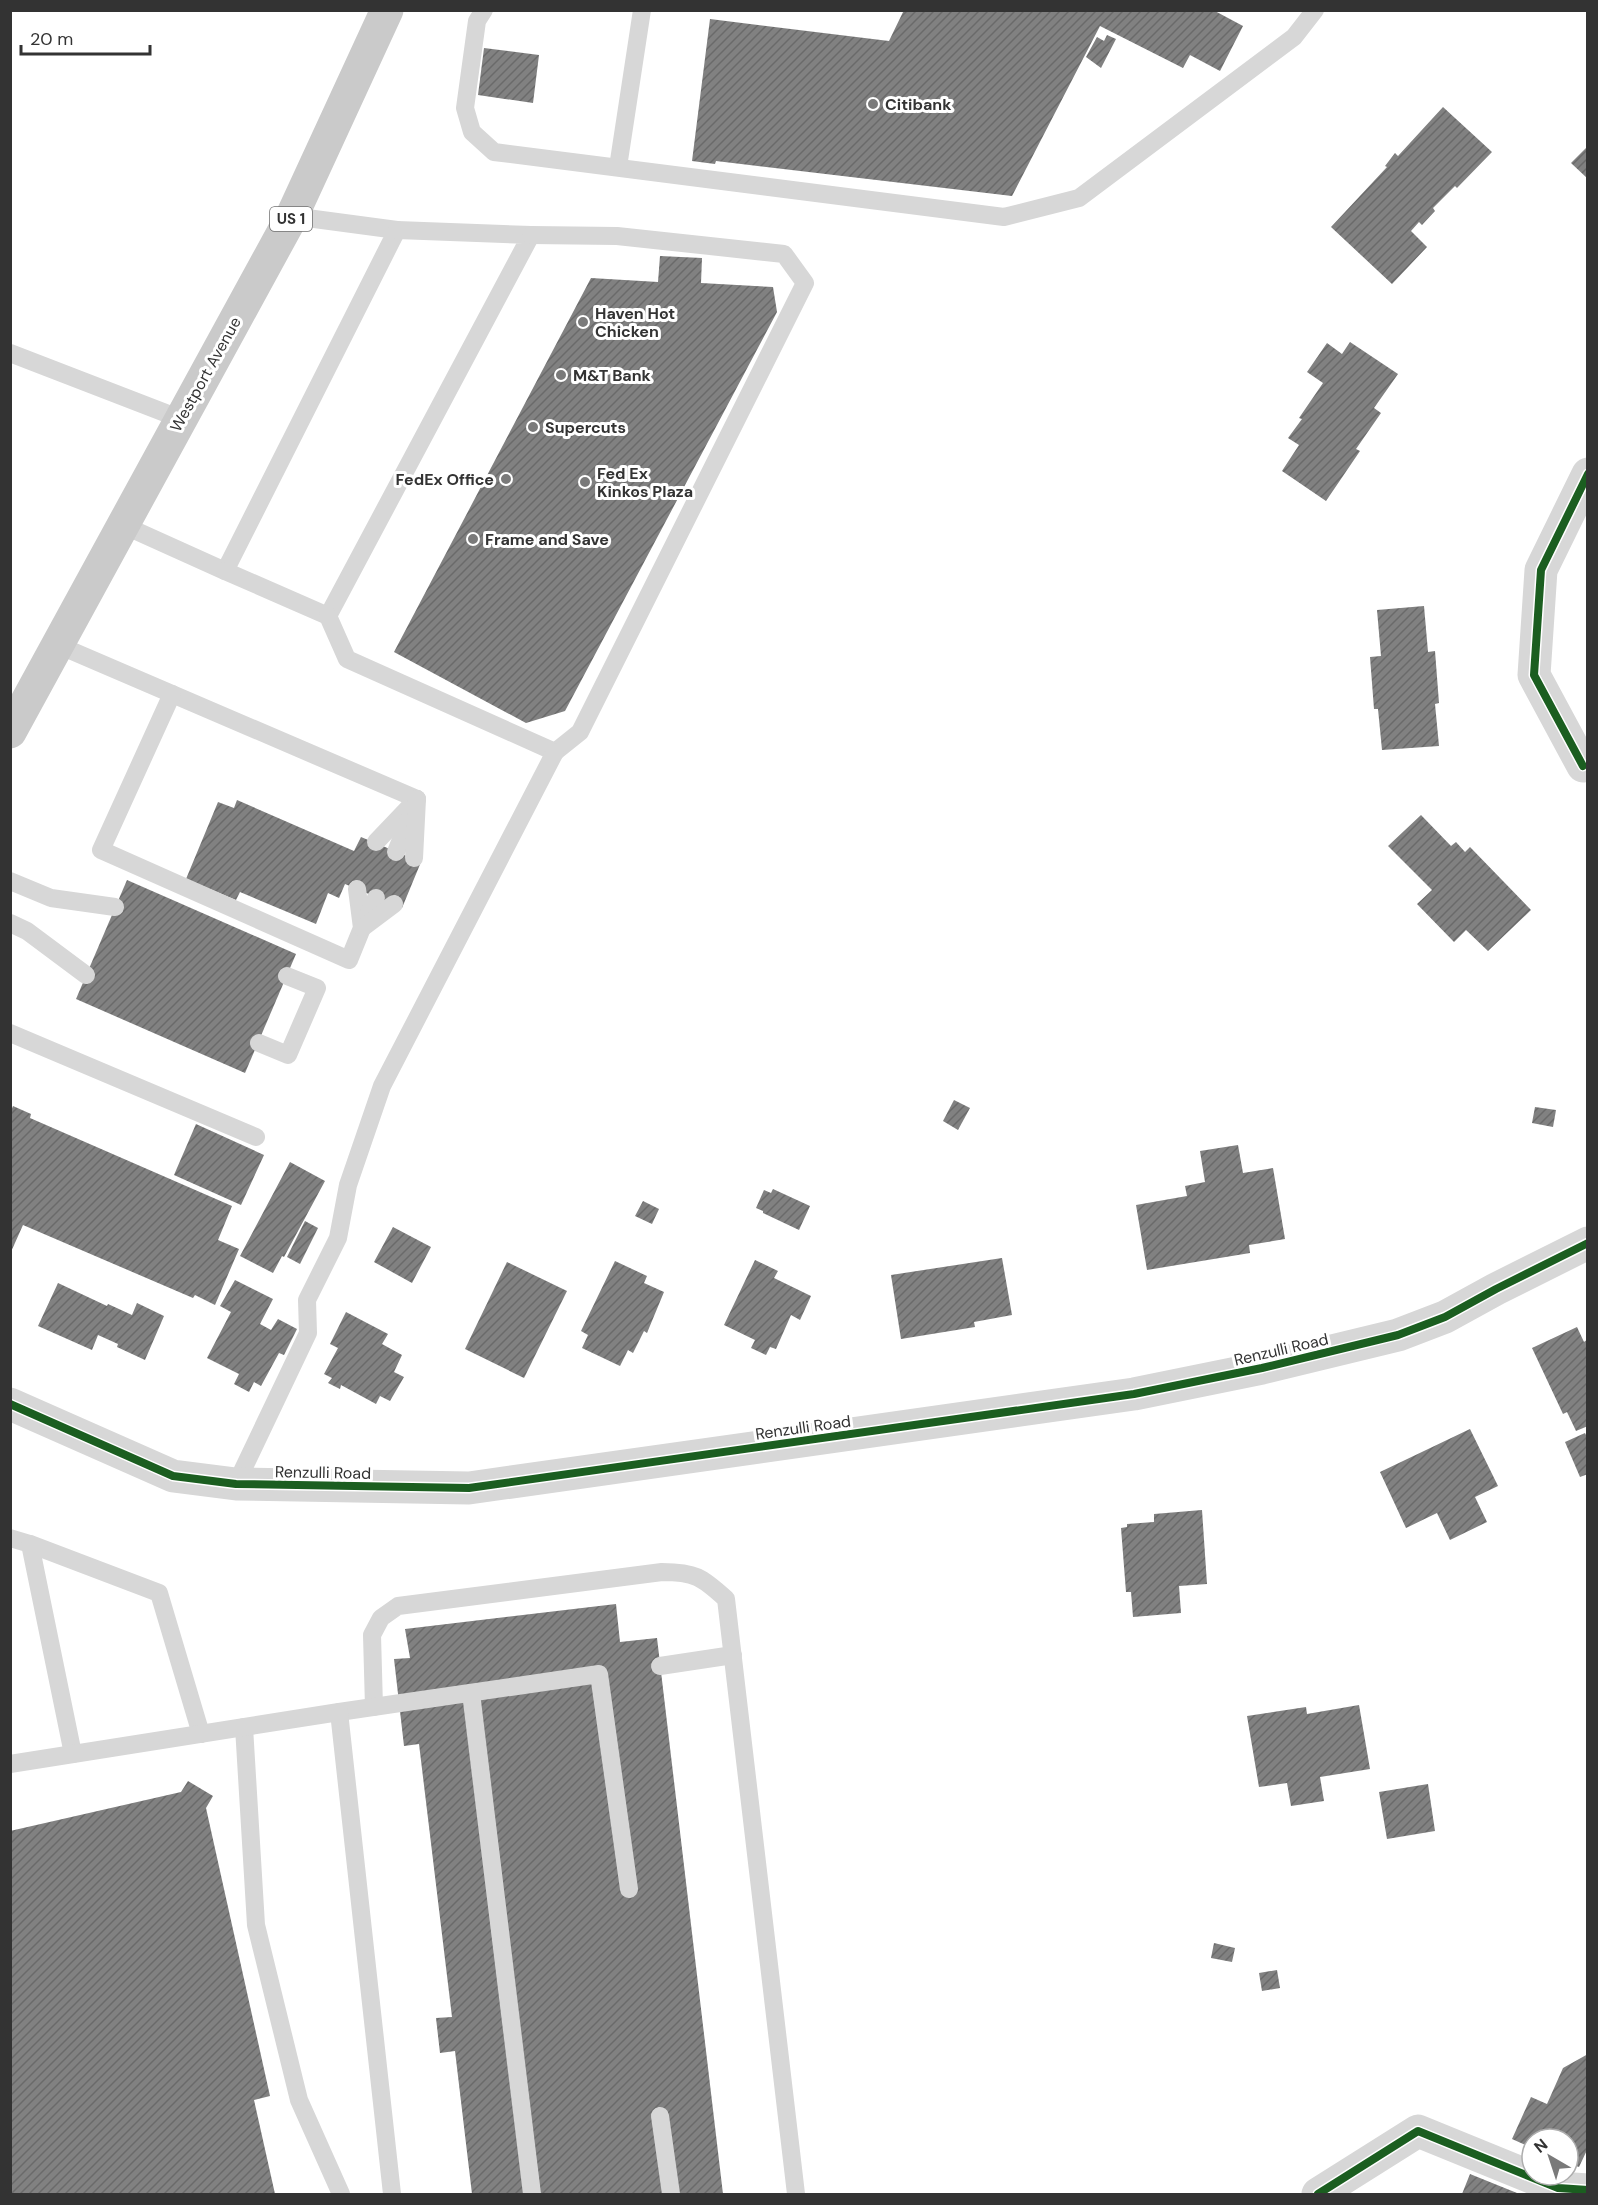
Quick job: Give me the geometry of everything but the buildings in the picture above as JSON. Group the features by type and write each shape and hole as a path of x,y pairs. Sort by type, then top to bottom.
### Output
{"main road":[{"name":"Westport Avenue","path":"10,732 292,216 387,10"}],"street":[{"path":"1582,766 1534,675 1541,570 1587,474"},
{"name":"Renzulli Road","path":"10,1404 173,1476 236,1484 469,1488 1134,1394 1262,1368 1398,1335 1444,1317 1587,1243"},
{"path":"1318,2194 1418,2131 1558,2188 1587,2190"}],"lane":[{"path":"484,10 477,21 465,108 472,132 494,153 1004,217 1079,198 1294,37 1315,10"},
{"path":"618,167 642,10"},
{"path":"236,1484 308,1333 307,1300 338,1238 348,1185 382,1086 555,752 580,732 805,283 784,254 616,236 397,230 292,216"},
{"path":"225,571 397,230"},
{"path":"328,616 531,235"},
{"path":"12,359 181,419"},
{"path":"123,525 328,616 347,659 555,752"},
{"path":"58,645 417,799"},
{"path":"172,694 101,850 349,960 376,898"},
{"path":"376,843 417,799"},
{"path":"396,852 417,799"},
{"path":"414,858 417,799"},
{"path":"10,881 51,898 115,907"},
{"path":"357,889 362,928"},
{"path":"362,928 394,904"},
{"path":"10,923 27,931 86,975"},
{"path":"259,1043 288,1055 317,988 287,976"},
{"path":"10,1033 256,1137"},
{"path":"10,1538 159,1593 201,1734"},
{"path":"30,1544 73,1754"},
{"path":"374,1707 372,1635 381,1618 398,1606 662,1572 686,1572 707,1581 726,1599 796,2194"},
{"path":"660,1666 733,1655"},
{"path":"10,1764 599,1674 629,1888"},
{"path":"471,1693 532,2194"},
{"path":"339,1712 392,2194"},
{"path":"244,1727 256,1925 299,2100 341,2194"},
{"path":"660,2116 670,2194"}],"cycle path":[{"path":"1583,766 1534,675 1541,570 1588,474"},
{"path":"10,1404 173,1476 236,1484 469,1488 1134,1394 1262,1368 1398,1335 1445,1317 1588,1243"},
{"path":"1318,2194 1418,2131 1558,2188 1588,2190"}],"place":[{"name":"Citibank","path":"873,104"},
{"name":"Haven Hot Chicken","path":"583,322"},
{"name":"M&T Bank","path":"561,375"},
{"name":"Supercuts","path":"533,427"},
{"name":"FedEx Office","path":"506,479"},
{"name":"Fed Ex Kinkos Plaza","path":"585,482"},
{"name":"Frame and Save","path":"473,539"}]}
